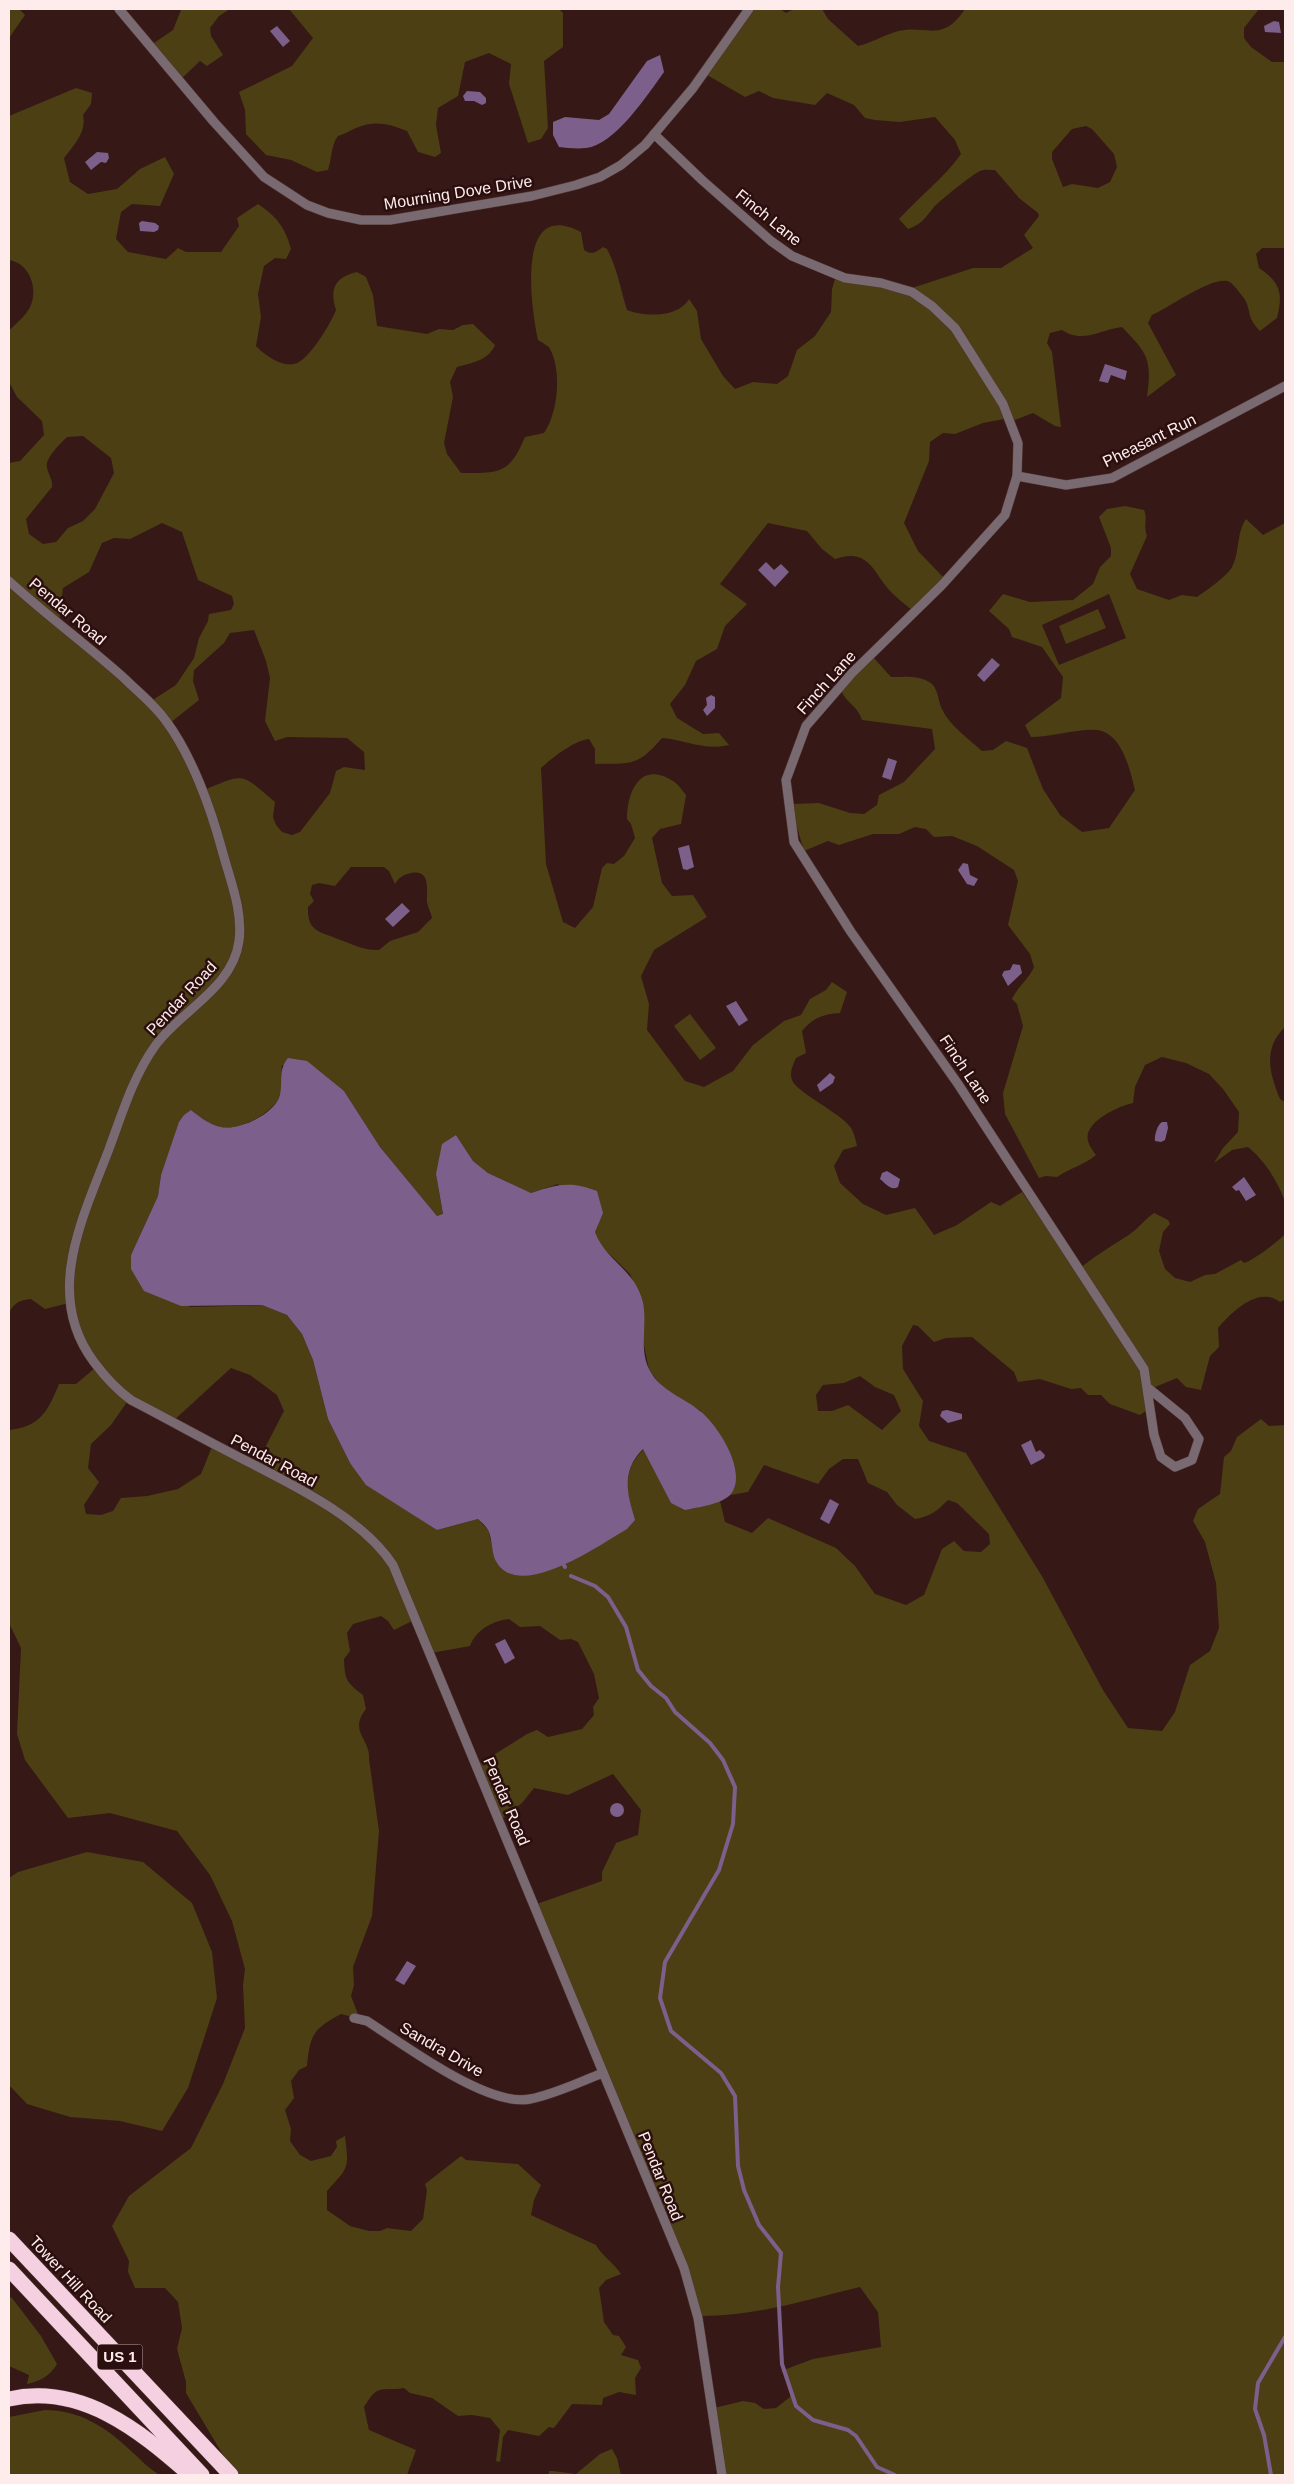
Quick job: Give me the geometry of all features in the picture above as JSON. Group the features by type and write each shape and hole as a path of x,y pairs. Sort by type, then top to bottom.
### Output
{"highway":[{"name":"Tower Hill Road","path":"9,2239 231,2475"},
{"name":"US 1","path":"9,2269 202,2475"},
{"path":"9,2399 26,2396 54,2396 94,2406 139,2434 190,2475"}],"street":[{"name":"Mourning Dove Drive","path":"119,9 214,122 264,177 301,202 342,217 390,220 447,212 552,191 600,176 621,165 646,145 693,88 749,9"},
{"name":"Finch Lane","path":"654,134 749,222 792,256 845,278 912,292 938,311 955,328 1003,404 1018,443 1017,476 1005,515 942,585 852,673 806,726 786,780 794,842 851,932 958,1084 1144,1369 1154,1435 1161,1457 1175,1467 1192,1460 1199,1439 1185,1418 1147,1387"},
{"name":"Pheasant Run","path":"1017,476 1066,484 1112,478 1285,386"},
{"name":"Pendar Road","path":"9,581 112,667 147,699 166,721 179,740 206,800 218,835 239,914 239,943 234,961 221,981 162,1038 139,1073 124,1106 94,1186 70,1261 69,1301 78,1338 109,1382 131,1400 304,1492 370,1536 384,1551 397,1573 684,2268 694,2298 722,2475"},
{"name":"Sandra Drive","path":"354,2018 367,2021 466,2084 509,2100 529,2100 603,2073"}],"shaded area":[{"path":"9,9 19,9 25,15 9,38"},
{"path":"230,9 219,16 210,28 211,36 223,55 207,66 200,61 180,80 151,45 173,30 181,10"},
{"path":"289,9 559,9 563,13 563,47 544,61 548,128 541,139 528,143 509,84 511,64 489,53 465,62 458,96 438,108 436,125 441,153 435,157 418,152 407,131 388,125 376,124 356,128 338,136 328,170 317,172 291,160 266,155 246,134 245,110 239,92 292,66 313,38"},
{"path":"751,9 780,9 786,13 794,9 822,9 828,19 858,46 895,32 906,30 940,30 948,27 965,9 1259,9 1244,28 1244,38 1251,47 1272,62 1285,62 1285,248 1262,248 1256,254 1259,268 1276,284 1280,295 1277,318 1260,331 1250,317 1246,301 1230,282 1223,281 1203,287 1152,315 1148,323 1176,375 1147,397 1149,374 1146,358 1138,344 1122,327 1084,336 1077,336 1062,330 1050,333 1047,343 1052,352 1061,427 1055,426 1033,413 1009,422 1004,419 983,423 955,434 943,433 930,442 929,461 904,523 918,551 944,578 913,611 892,593 863,559 856,556 847,556 835,559 822,549 807,531 768,523 720,584 747,604 725,626 717,649 696,661 685,685 670,704 677,718 703,734 719,733 729,745 712,747 662,738 640,759 618,764 595,764 595,749 589,739 571,746 541,768 546,864 563,922 575,928 593,907 602,868 607,863 614,864 624,856 635,838 631,824 627,819 630,799 638,782 652,774 662,775 675,782 686,795 681,824 660,829 652,838 662,883 672,896 693,895 707,917 654,950 641,976 649,1004 647,1030 685,1081 704,1087 733,1071 753,1045 784,1021 801,1015 810,999 826,990 832,982 847,992 840,1013 828,1014 819,1018 802,1031 806,1053 796,1058 791,1074 795,1085 846,1122 851,1128 857,1146 843,1150 834,1166 840,1183 863,1204 886,1215 915,1208 934,1235 957,1225 991,1202 1000,1206 1022,1192 1077,1271 1133,1232 1154,1213 1168,1220 1170,1224 1163,1232 1159,1251 1165,1269 1175,1278 1190,1282 1205,1275 1215,1274 1241,1260 1244,1263 1248,1261 1259,1255 1285,1234 1285,1300 1280,1302 1272,1298 1263,1297 1254,1299 1230,1315 1218,1328 1219,1347 1210,1356 1201,1390 1186,1387 1177,1378 1155,1387 1147,1410 1140,1415 1110,1404 1101,1395 1088,1395 1081,1388 1071,1389 1040,1379 1018,1382 1014,1372 972,1337 946,1338 934,1342 918,1326 913,1325 902,1346 903,1369 923,1401 919,1426 929,1441 966,1453 1043,1578 1103,1690 1128,1728 1162,1731 1175,1712 1190,1665 1210,1651 1219,1628 1216,1583 1205,1542 1193,1521 1198,1509 1220,1494 1224,1457 1231,1451 1237,1437 1261,1419 1269,1426 1285,1425 1285,2475 723,2475 714,2408 743,2401 755,2403 764,2409 776,2408 790,2397 790,2382 781,2371 813,2359 881,2347 878,2312 860,2287 759,2311 719,2316 698,2316 691,2285 534,1905 602,1881 602,1872 616,1843 638,1835 641,1810 613,1774 568,1795 534,1788 522,1803 499,1821 479,1764 527,1734 537,1730 548,1737 582,1729 594,1715 593,1707 599,1698 594,1674 578,1642 571,1639 560,1640 540,1626 520,1627 509,1619 485,1627 476,1635 470,1646 431,1653 414,1620 394,1630 388,1621 381,1616 353,1624 347,1633 350,1651 344,1659 345,1672 353,1687 363,1695 366,1709 359,1724 369,1752 379,1831 372,1916 353,1967 354,1985 351,1996 360,2019 341,2014 324,2024 315,2034 310,2047 307,2066 299,2070 291,2081 294,2098 285,2110 291,2129 290,2141 300,2155 311,2161 331,2156 337,2147 336,2141 345,2136 346,2167 340,2177 327,2191 327,2210 350,2226 369,2231 380,2231 387,2228 411,2231 423,2219 427,2190 425,2184 461,2156 466,2160 518,2164 541,2185 534,2200 531,2215 596,2245 621,2274 606,2280 599,2288 604,2322 613,2335 619,2336 626,2347 621,2355 638,2360 641,2368 635,2378 636,2395 619,2392 603,2398 602,2405 572,2404 554,2428 549,2427 539,2436 508,2430 503,2437 500,2462 496,2461 500,2430 490,2418 472,2415 458,2416 432,2398 410,2393 404,2388 381,2390 373,2394 364,2407 369,2430 416,2450 407,2475 235,2475 186,2393 186,2382 177,2349 182,2328 178,2302 165,2288 135,2288 128,2272 129,2261 112,2226 129,2196 191,2148 223,2084 245,2028 243,1985 245,1969 232,1921 210,1875 177,1831 110,1813 68,1818 25,1760 17,1734 21,1648 9,1623 9,1430 20,1428 36,1421 47,1410 59,1384 76,1384 95,1368 69,1303 45,1309 31,1299 27,1299 18,1302 9,1312 9,463 20,461 44,435 42,421 17,397 9,382 9,331 30,307 33,300 33,285 27,271 16,262 9,260 9,116 76,88 92,93 91,104 83,115 84,121 81,133 64,158 70,182 88,194 117,189 140,169 165,157 174,174 160,206 132,204 121,212 116,239 128,252 166,259 178,248 186,252 221,252 239,226 237,218 258,204 270,213 283,229 291,249 286,259 275,258 264,266 258,294 261,317 256,346 279,362 294,364 306,357 324,332 336,310 333,296 336,285 343,277 357,272 366,277 373,295 377,326 427,334 439,329 453,330 463,325 473,324 495,345 489,354 484,357 457,367 450,382 453,397 444,443 447,454 461,473 485,473 494,472 508,465 514,459 525,437 544,433 553,415 557,392 556,369 550,349 538,340 532,304 531,282 532,260 537,242 545,229 560,225 581,232 584,250 591,253 603,247 607,249 627,310 652,315 669,313 677,310 689,299 697,311 701,339 723,376 735,389 753,382 777,384 788,376 797,350 815,336 831,312 832,289 837,272 909,289 973,268 1001,268 1033,248 1024,235 1039,216 1038,213 1019,198 995,170 982,170 976,173 942,200 923,220 913,227 908,229 899,219 947,171 961,154 955,140 935,117 900,122 865,118 854,105 827,93 815,105 773,98 759,91 745,97 707,75","holes":["1086,126 1092,129 1114,154 1117,167 1110,182 1098,188 1072,184 1063,187 1052,159 1052,152 1072,129","83,436 111,458 114,473 95,509 83,521 68,528 56,542 43,544 29,534 26,519 52,487 47,463 67,437","162,523 182,532 198,580 232,596 234,604 231,610 209,614 208,621 199,638 194,658 176,685 151,701 59,623 63,588 89,572 102,543 114,538 130,539","254,630 266,661 270,678 265,721 275,741 287,737 347,738 364,752 365,770 344,767 336,771 330,793 300,832 292,835 282,832 276,825 273,817 275,802 248,781 235,779 202,791 170,723 199,700 193,681 194,670 224,643 230,633","351,867 384,867 389,871 395,884 403,876 411,873 422,874 426,882 427,902 432,918 418,932 390,941 379,950 358,947 320,932 312,926 308,915 308,907 314,901 310,894 312,885 319,883 335,886","282,1065 344,1091 380,1147 437,1216 443,1215 436,1174 456,1135 473,1161 488,1173 531,1193 558,1184 597,1224 595,1232 599,1244 630,1274 644,1310 643,1340 649,1370 662,1387 701,1411 671,1503 644,1449 632,1465 629,1474 628,1491 634,1520 497,1563 488,1530 478,1519 437,1530 350,1463 328,1419 313,1360 302,1334 287,1315 262,1305 190,1307 131,1255 158,1196 161,1175 191,1110 217,1126 228,1128 245,1124 263,1115 276,1103 280,1096","231,1368 250,1375 277,1395 284,1411 254,1469 213,1444 201,1474 178,1489 147,1496 121,1498 113,1511 101,1515 86,1514 84,1505 99,1482 88,1468 91,1444 111,1425 127,1402 172,1422","860,1376 875,1387 894,1395 901,1411 882,1430 848,1405 832,1411 818,1411 816,1395 823,1385 844,1383","843,1459 858,1459 868,1483 887,1492 897,1505 915,1519 925,1517 948,1500 957,1503 989,1534 990,1544 981,1552 964,1551 954,1541 942,1549 924,1595 906,1605 875,1594 855,1566 836,1548 768,1518 752,1533 725,1522 720,1501 730,1495 748,1492 764,1465 818,1484 829,1469"]},
{"path":"1274,21 1279,22 1281,33 1265,32 1264,26"},
{"path":"277,26 290,41 283,47 270,31"},
{"path":"660,55 664,72 640,105 619,128 597,145 586,148 559,147 553,135 553,122 565,117 599,120 609,114 647,61"},
{"path":"467,91 480,92 486,98 486,103 482,105 474,101 465,101 463,96"},
{"path":"97,152 108,153 109,158 106,163 101,162 91,170 85,162"},
{"path":"142,221 155,223 159,226 158,230 154,232 140,231 139,223"},
{"path":"1105,364 1127,371 1125,380 1111,375 1108,383 1099,381"},
{"path":"1125,506 1144,510 1147,536 1130,574 1137,589 1169,600 1182,595 1197,597 1226,575 1232,567 1246,519 1263,535 1285,523 1285,1027 1273,1043 1270,1061 1276,1089 1280,1099 1285,1102 1284,1199 1269,1171 1248,1147 1232,1150 1214,1163 1223,1148 1238,1132 1239,1112 1223,1089 1209,1074 1186,1063 1162,1057 1145,1065 1135,1087 1133,1103 1111,1111 1096,1121 1091,1127 1088,1141 1096,1155 1057,1177 1046,1176 1039,1178 1005,1114 1003,1093 1023,1026 1017,1004 1012,999 1034,967 1030,954 1008,925 1018,881 1014,870 977,846 952,836 934,837 926,829 915,827 899,834 873,834 839,845 828,841 804,851 792,810 792,804 819,803 850,813 864,814 877,805 879,795 904,782 935,749 932,729 862,720 858,711 843,694 841,690 873,657 891,677 915,677 932,684 949,721 982,751 993,750 1006,741 1027,748 1043,789 1060,815 1082,832 1109,828 1135,790 1124,754 1113,738 1097,730 1031,737 1025,725 1061,698 1063,677 1042,647 1012,637 1009,629 989,611 1003,594 1030,602 1073,600 1093,584 1100,567 1111,556 1111,548 1099,517 1107,509","holes":["1109,594 1126,638 1059,665 1042,625"]},
{"path":"766,562 774,570 781,564 789,572 775,587 758,570"},
{"path":"1098,609 1106,628 1066,644 1059,626"},
{"path":"992,658 1000,665 984,682 977,675"},
{"path":"711,695 715,697 715,708 707,716 703,710 707,705 706,698"},
{"path":"888,758 897,761 891,780 882,777"},
{"path":"689,845 694,867 687,870 683,869 678,848"},
{"path":"963,863 968,864 970,875 978,879 974,886 967,884 958,870"},
{"path":"402,903 410,911 393,927 385,919"},
{"path":"1013,964 1020,965 1022,973 1008,986 1002,975 1004,971 1010,970"},
{"path":"736,1001 748,1020 739,1026 726,1006"},
{"path":"690,1014 716,1048 700,1060 674,1026"},
{"path":"288,1058 307,1061 344,1091 380,1147 437,1216 443,1214 436,1174 442,1144 456,1135 473,1161 488,1173 531,1193 549,1187 564,1185 579,1186 597,1191 603,1213 595,1232 605,1249 631,1278 641,1296 644,1314 644,1353 646,1362 660,1384 700,1411 715,1427 729,1450 736,1474 735,1485 731,1494 721,1501 685,1510 671,1503 643,1449 636,1457 629,1474 628,1491 635,1520 627,1529 561,1566 542,1573 524,1576 508,1573 497,1563 488,1530 478,1519 437,1530 366,1485 350,1463 328,1419 313,1360 302,1334 287,1315 262,1305 181,1306 144,1291 131,1269 131,1255 158,1196 161,1175 179,1122 191,1110 209,1123 228,1128 246,1124 264,1115 277,1102 280,1095 281,1076"},
{"path":"830,1073 835,1077 833,1083 820,1092 817,1085"},
{"path":"1162,1122 1167,1122 1168,1128 1165,1140 1161,1142 1155,1141 1157,1130"},
{"path":"887,1171 900,1179 898,1187 891,1188 880,1179 882,1173"},
{"path":"1244,1177 1256,1195 1246,1201 1239,1190 1236,1191 1232,1187"},
{"path":"947,1410 962,1414 962,1419 948,1423 940,1416 942,1411"},
{"path":"1031,1440 1036,1452 1040,1450 1045,1455 1044,1458 1031,1465 1021,1445"},
{"path":"830,1499 839,1504 829,1524 820,1519"},
{"path":"505,1639 515,1658 505,1664 495,1644"},
{"path":"614,1803 620,1803 624,1810 620,1817 614,1817 610,1813 610,1807"},
{"path":"87,1852 143,1862 192,1903 212,1952 217,1998 188,2088 162,2131 120,2121 70,2117 27,2104 9,2085 9,1878 18,1872"},
{"path":"407,1961 416,1966 404,1985 395,1980"},
{"path":"9,2297 12,2298 41,2336 57,2364 48,2375 27,2384 29,2375 9,2366"},
{"path":"45,2410 69,2413 102,2427 160,2475 9,2475 9,2417"},
{"path":"612,2449 617,2458 621,2475 549,2475 549,2471 576,2474 600,2454"}],"waterway":[{"path":"562,1562 565,1567"},
{"path":"571,1576 595,1586 608,1597 626,1627 638,1670 651,1686 666,1698 675,1712 710,1743 723,1760 735,1787 733,1824 719,1870 665,1962 660,1998 671,2031 721,2073 735,2096 738,2166 744,2190 759,2225 781,2253 778,2287 782,2364 796,2406 813,2420 848,2430 856,2436 877,2467 895,2475"},
{"path":"1271,2475 1264,2435 1255,2409 1258,2383 1285,2337"}]}
